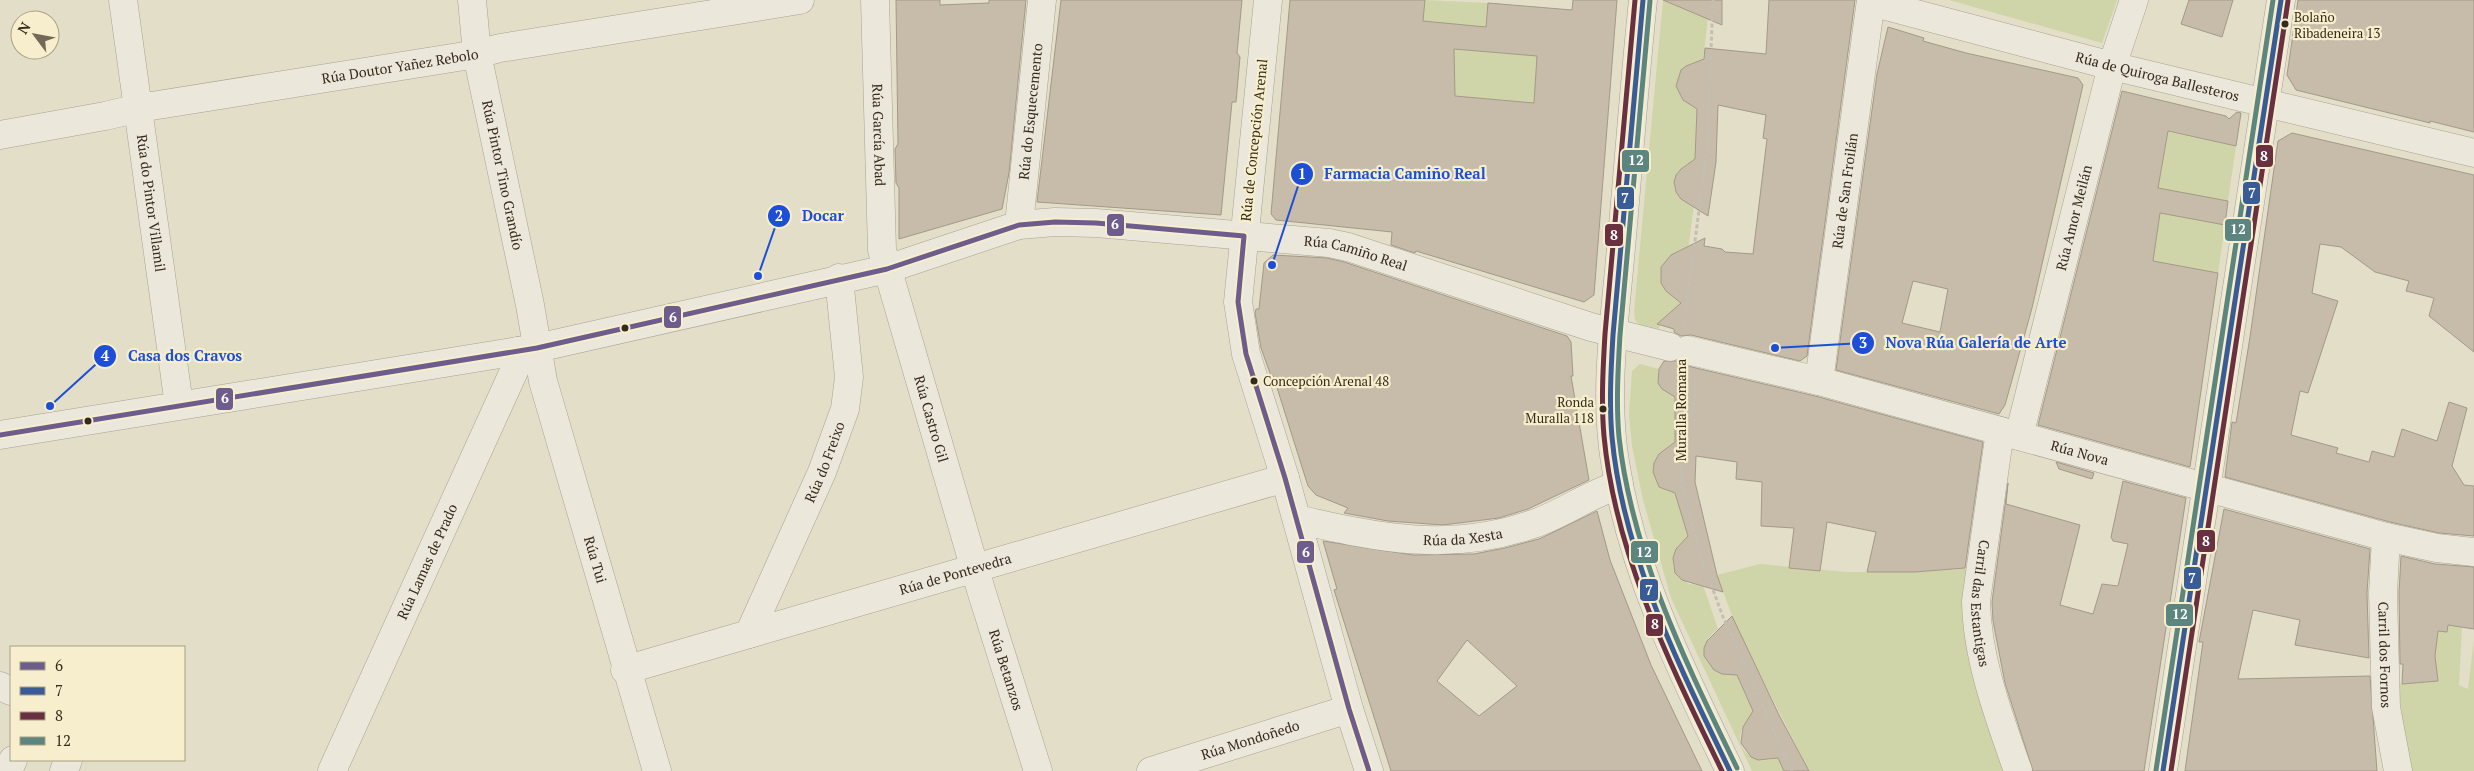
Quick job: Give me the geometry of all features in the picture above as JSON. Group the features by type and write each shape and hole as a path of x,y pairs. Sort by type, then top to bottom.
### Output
{"street":[{"name":"Rúa do Pintor Villamil","path":"123,0 179,405"},
{"name":"Rúa Pintor Tino Grandío","path":"472,0 477,54 530,305 528,349"},
{"name":"Rúa Doutor Yañez Rebolo","path":"0,135 139,108 477,54 698,7 800,0"},
{"name":"Rúa García Abad","path":"874,0 882,250 887,269"},
{"name":"Rúa do Esquecemento","path":"1019,225 1042,0"},
{"name":"Rúa de Concepción Arenal","path":"1268,0 1238,302 1246,354 1285,478 1349,709 1369,771"},
{"path":"1643,0 1613,334 1609,403 1619,484 1632,536 1661,625 1730,771"},
{"name":"Rúa Amor Meilán","path":"2009,434 2112,66 2134,0"},
{"path":"2163,771 2280,0"},
{"name":"Rúa de Quiroga Ballesteros","path":"1871,1 2112,66 2474,153"},
{"name":"Rúa de San Froilán","path":"1819,382 1871,1"},
{"name":"Rúa Camiño Real","path":"0,435 528,349 839,278 887,269 1019,225 1055,222 1096,223 1329,243 1348,247 1613,334"},
{"name":"Rúa Castro Gil","path":"887,269 976,568"},
{"name":"Rúa do Freixo","path":"749,634 822,472 844,409 849,377 839,278"},
{"name":"Rúa Nova","path":"1613,334 1682,348 1819,382 2386,537 2437,548 2474,552"},
{"name":"Rúa Tui","path":"528,349 543,381 657,771"},
{"name":"Rúa Lamas de Prado","path":"332,771 519,360 528,349"},
{"name":"Carril das Estantigas","path":"2009,434 1976,601 1976,622 2002,725 2018,771"},
{"name":"Rúa de Pontevedra","path":"626,670 1285,478"},
{"name":"Rúa da Xesta","path":"1296,519 1399,539 1457,542 1504,534 1536,523 1599,491 1619,484"},
{"name":"Carril dos Fornos","path":"2386,537 2383,593 2386,707 2398,771"},
{"name":"Rúa Betanzos","path":"976,568 1038,771"},
{"name":"Rúa Mondoñedo","path":"1150,771 1349,709"}],"path":[{"name":"Muralla Romana","path":"1713,0 1707,149 1682,348 1682,487 1701,557 1723,617 1792,771"},
{"path":"1681,413 1693,412 1696,375 1684,373 1682,348"}],"green space":[{"path":"1425,0 1488,3 1487,17 1539,31 1552,104 1455,96 1420,46 1511,54 1513,30 1423,21"},
{"path":"1663,0 1683,0 1694,13 1708,17 1703,62 1688,65 1679,76 1676,86 1683,100 1697,107 1695,162 1684,166 1676,175 1674,181 1676,192 1681,198 1694,205 1688,251 1676,255 1667,261 1661,276 1661,283 1673,296 1682,300 1681,312 1664,318 1659,329 1640,325 1635,320 1634,311"},
{"path":"1949,0 2117,0 2102,43"},
{"path":"2168,132 2236,146 2228,201 2177,192 2156,200"},
{"path":"2160,213 2225,225 2218,273 2153,261"},
{"path":"1640,364 1659,369 1658,378 1661,386 1666,391 1675,395 1676,446 1653,472 1659,487 1675,493 1689,538 1680,545 1675,553 1673,562 1675,573 1689,584 1703,585 1718,629 1707,640 1705,646 1706,659 1722,674 1736,673 1755,715 1743,727 1740,735 1740,743 1743,749 1748,754 1762,760 1778,757 1784,771 1752,771 1671,598 1643,500 1632,446 1629,415 1632,371"},
{"path":"1760,564 1847,572 1915,572 1974,568 2011,771 1809,771 1737,629 1717,575"},
{"path":"2438,623 2441,631 2447,632 2448,625 2462,627 2459,685 2468,689 2474,639 2474,771 2409,771 2398,684 2437,681 2435,653"}],"building":[{"path":"896,0 940,0 940,5 989,3 989,0 1026,0 1009,173 1002,209 899,239 899,188 896,183 895,149 898,144"},
{"path":"1061,0 1242,0 1237,53 1240,57 1236,102 1232,102 1221,215 1037,202"},
{"path":"1290,0 1425,0 1423,21 1486,27 1488,3 1572,10 1573,0 1617,0 1594,295 1584,302 1391,245 1392,232 1276,220 1271,214","holes":["1454,49 1537,56 1534,103 1455,96"]},
{"path":"1663,0 1722,0 1722,25"},
{"path":"1769,0 1855,0 1807,356 1800,361 1691,335 1681,336 1674,332 1674,329 1657,324 1681,303 1666,291 1661,283 1661,267 1671,255 1705,238 1704,246 1722,249 1725,252 1753,254 1767,139 1763,138 1766,115 1718,105 1716,162 1708,216 1681,199 1676,192 1674,182 1676,175 1695,159 1697,109 1683,100 1676,86 1681,70 1704,59 1705,48 1766,54"},
{"path":"2189,0 2233,0 2222,37 2181,24"},
{"path":"2298,0 2474,0 2474,132 2296,90 2287,75"},
{"path":"1888,27 1924,38 1923,41 1966,53 2078,78 2083,85 2032,308 2005,405 1999,414 1836,370 1877,74","holes":["1913,281 1948,289 1940,332 1902,323"]},
{"path":"2122,91 2226,116 2229,119 2237,112 2241,113 2236,146 2168,131 2158,188 2228,201 2225,225 2160,213 2153,261 2218,273 2190,467 2038,425"},
{"path":"2292,133 2474,175 2474,352 2429,316 2434,298 2406,291 2409,281 2375,272 2341,247 2320,244 2312,293 2338,301 2308,393 2300,391 2291,435 2338,448 2336,453 2369,462 2372,451 2394,457 2402,429 2437,441 2449,402 2467,408 2452,466 2464,485 2474,486 2474,536 2439,533 2390,522 2225,477 2232,422 2236,423 2250,337 2278,141"},
{"path":"1273,255 1327,258 1344,262 1567,336 1571,342 1573,376 1571,376 1589,480 1528,509 1499,518 1443,525 1388,521 1344,513 1348,508 1316,495 1308,486 1273,375 1271,376 1261,348 1255,313 1256,309 1259,309 1264,263"},
{"path":"1664,361 1676,361 1683,365 1815,396 1983,442 1965,568 1915,572 1867,572 1876,532 1827,522 1820,571 1789,568 1794,528 1761,526 1762,482 1736,479 1737,462 1696,456 1695,482 1717,575 1723,592 1682,580 1675,573 1673,558 1676,549 1688,536 1675,493 1659,487 1653,472 1654,463 1659,454 1675,442 1675,397 1662,389 1658,383 1659,369"},
{"path":"2056,462 2094,473 2092,479 2059,469"},
{"path":"2123,481 2186,498 2144,771 2033,771 2005,683 1993,621 1992,602 2008,483 2006,504 2080,525 2060,605 2093,614 2102,584 2118,586 2128,544 2113,541 2111,537"},
{"path":"2224,509 2370,549 2367,593 2369,658 2295,645 2300,620 2253,610 2238,679 2370,676 2377,771 2185,771 2203,642 2199,642"},
{"path":"1597,511 1610,560 1651,665 1702,771 1391,771 1334,590 1337,589 1323,541 1413,555 1474,554 1539,539","holes":["1467,640 1517,686 1479,716 1437,681"]},
{"path":"2401,556 2435,564 2474,567 2474,629 2448,625 2447,632 2438,631 2435,656 2438,681 2402,684 2403,664 2400,664 2399,593"},
{"path":"1732,616 1779,715 1809,771 1784,771 1778,758 1758,760 1751,757 1741,743 1743,727 1753,711 1737,675 1722,674 1714,670 1704,656 1704,648 1707,641"}],"transit line":[{"name":"8","path":"1635,0 1605,334 1602,398 1604,436 1610,480 1620,524 1633,567 1665,650 1722,771"},
{"name":"7","path":"1643,0 1613,335 1610,399 1612,437 1618,481 1641,567 1673,650 1730,771"},
{"name":"12","path":"2156,770 2273,0"},
{"name":"7","path":"2163,771 2281,0"},
{"name":"12","path":"1650,1 1620,335 1617,399 1619,437 1626,481 1636,524 1649,566 1681,648 1737,768"},
{"name":"8","path":"2171,771 2288,1"},
{"name":"6","path":"0,435 537,348 887,269 1019,225 1055,222 1096,223 1244,236 1238,302 1246,354 1285,478 1349,709 1369,771"}],"place":[{"name":"Bolaño Ribadeneira 13","path":"2285,24"},
{"name":"Farmacia Camiño Real","path":"1272,265"},
{"name":"Docar","path":"758,276"},
{"name":"Nova Rúa Galería de Arte","path":"1775,348"},
{"name":"Concepción Arenal 48","path":"1254,381"},
{"name":"Casa dos Cravos","path":"50,406"},
{"name":"Ronda Muralla 118","path":"1603,409"}]}
